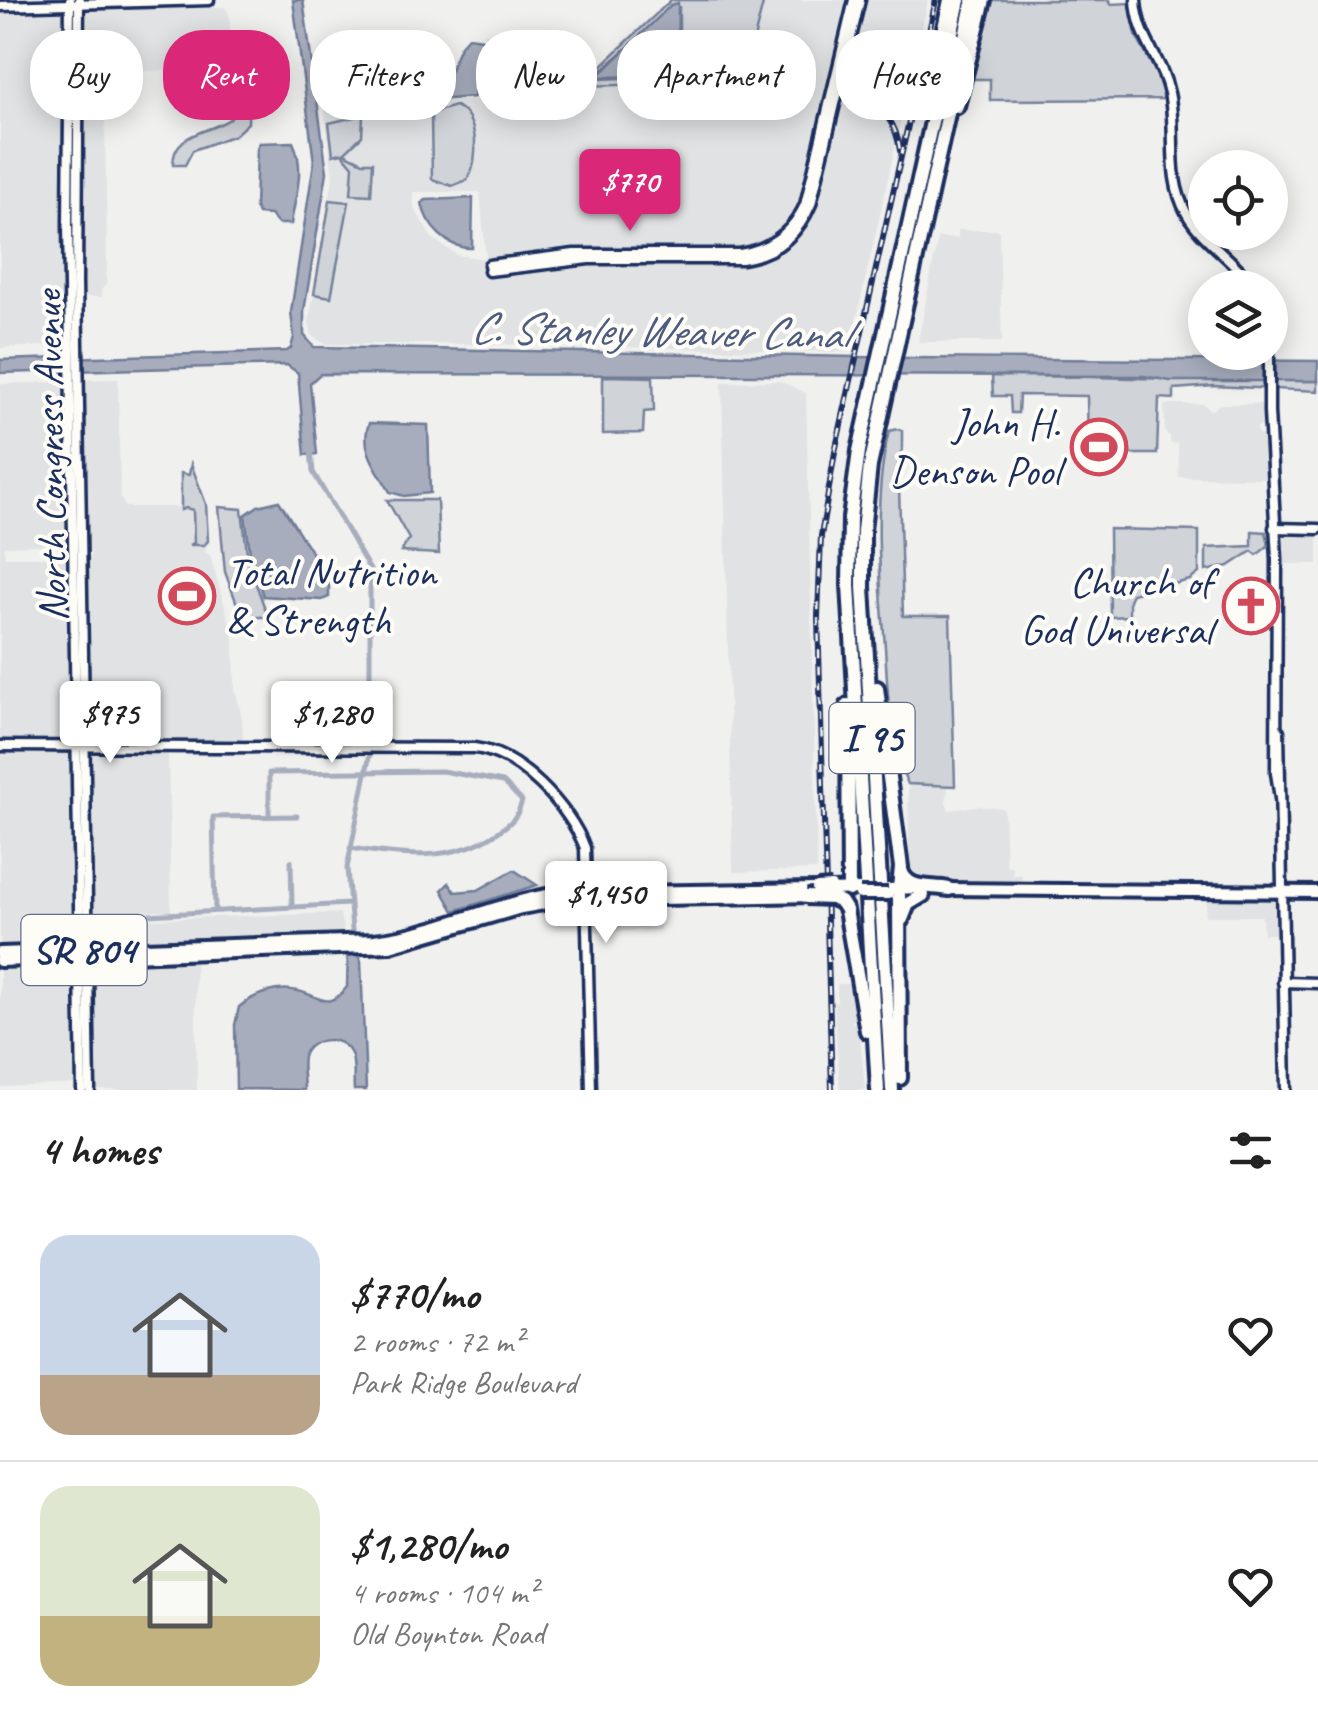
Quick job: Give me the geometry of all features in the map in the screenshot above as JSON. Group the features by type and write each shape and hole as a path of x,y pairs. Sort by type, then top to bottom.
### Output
{"highway":[{"path":"931,128 929,108 950,0"},
{"name":"I 95","path":"896,1090 862,576 866,498 880,388 959,0"},
{"name":"I 95","path":"888,349 920,238 973,0"},
{"path":"920,238 931,212 984,0"},
{"name":"I 95","path":"875,1090 850,518 857,462 880,388"},
{"path":"866,498 872,647 901,867 909,884 949,888"},
{"path":"849,922 853,889 849,668 853,653"},
{"path":"900,936 893,892 901,867"},
{"path":"818,893 842,885 853,889"},
{"path":"818,893 844,906 849,922 875,1090"},
{"path":"896,1090 900,936 904,908 923,894"}],"main road":[{"path":"893,892 949,888 1318,892"},
{"path":"992,894 1025,888"},
{"path":"853,889 923,894 1118,891"},
{"path":"649,899 653,894 688,891"},
{"name":"SR 804","path":"0,961 85,954 363,944 412,934 532,898 688,891 818,893"},
{"name":"SR 804","path":"586,895 649,899 818,893"},
{"name":"SR 804","path":"0,953 85,954"}],"street":[{"path":"0,6 209,0"},
{"path":"489,268 574,254 740,254 785,237 807,198 857,0"},
{"path":"1136,0 1140,30 1169,92 1173,171 1180,199 1201,233 1240,270"},
{"name":"North Congress Avenue","path":"74,2 69,309 74,355"},
{"name":"North Congress Avenue","path":"74,2 74,373 85,1044"},
{"path":"69,309 77,320"},
{"path":"1269,370 1272,580 1276,586 1278,727 1282,738 1286,1090"},
{"path":"1274,528 1318,529"},
{"path":"0,746 479,748 515,761 578,832 587,860 591,1090"},
{"name":"North Congress Avenue","path":"81,747 81,824 86,842 82,1090"},
{"path":"1283,982 1318,982"},
{"path":"85,1044 90,1058 90,1090"}],"shaded area":[{"path":"671,0 764,0 756,30 679,30 679,7 671,5 648,30 639,30"},
{"path":"764,0 928,0 921,30 836,30 836,120 901,120 849,352 325,344 312,336 309,322 333,177 326,120 456,120 456,100 476,100 476,120 597,120 597,86 617,85 617,120 816,120 816,30 756,30","holes":["413,192 480,192 486,259 457,255 432,238 414,208"]},
{"path":"987,0 1130,3 1136,36 1157,75 1164,99 990,100 990,79 974,79 974,54"},
{"path":"225,7 230,30 163,30 163,70 143,71 143,30 87,30 90,10"},
{"path":"63,11 63,30 30,30 30,120 64,120 66,345 0,348 0,12"},
{"path":"617,51 617,57 597,74"},
{"path":"597,74 599,79 617,78 617,85 597,86"},
{"path":"456,107 473,128 475,151 471,172 467,180 452,186 432,179 431,120 456,120"},
{"path":"83,120 106,120 106,285 101,290 102,297 82,297"},
{"path":"248,120 235,135 193,150 185,165 173,165 179,146 186,139 222,123"},
{"path":"363,120 362,136 344,153 373,162 371,195 351,194 353,166 342,153 333,155 329,123"},
{"path":"330,200 349,202 331,297 314,294"},
{"path":"958,230 999,230 1002,342 918,342 938,238 958,238"},
{"path":"603,376 653,377 654,411 644,412 643,433 603,434"},
{"path":"992,376 1318,381 1318,391 1214,386 1174,389 1174,399 1159,398 1157,454 1092,454 1088,452 1087,396 1019,395 1018,413 1011,413 1010,396 993,396"},
{"path":"118,379 120,497 125,507 181,507 181,483 206,504 205,552 210,555 234,638 235,688 243,738 239,741 95,739 89,732 87,560 91,555 86,537 83,380"},
{"path":"779,381 806,393 817,870 733,872 722,382"},
{"path":"66,382 68,544 4,546 5,557 68,557 71,737 0,740 0,384"},
{"path":"1203,404 1211,411 1220,404 1262,404 1264,425 1257,427 1257,433 1265,437 1267,478 1179,477 1178,444 1170,443 1170,436 1165,433 1164,406"},
{"path":"889,431 902,431 902,451 898,456 903,616 950,616 955,786 908,784 893,734 881,594 879,512"},
{"path":"191,464 206,504 208,541 204,545 189,545 194,543 193,510 181,510 181,473 189,475"},
{"path":"387,500 437,500 439,554 401,552 409,539"},
{"path":"219,507 242,509 248,562 268,617 242,617 225,572"},
{"path":"1109,529 1199,531 1199,573 1190,580 1132,594 1129,616 1110,617"},
{"path":"1252,531 1266,532 1269,545 1257,555 1252,551 1229,566 1206,571 1206,548 1252,546"},
{"path":"1281,532 1318,532 1318,564 1281,564"},
{"path":"0,752 69,752 73,756 76,943 72,947 0,949"},
{"path":"168,752 171,911 93,913 90,755"},
{"path":"908,784 945,785 949,810 976,806 1004,808 1006,866 1013,867 1013,875 1022,875 1021,885 910,881"},
{"path":"1207,897 1274,898 1276,934 1263,934 1262,916 1205,916"},
{"path":"606,902 659,902 660,930 592,932 591,917 606,916"},
{"path":"340,913 344,936 93,942 92,921"},
{"path":"195,957 197,1090 95,1090 95,967 99,961"},
{"path":"0,965 76,967 78,1084 0,1087"},
{"path":"837,984 851,984 859,1020 852,1023 859,1024 865,1090 840,1090 834,1003"}],"water":[{"path":"293,0 303,0 310,50 310,120 320,120 327,172 304,311 304,335 314,347 1188,360 1188,370 1288,370 1288,361 1318,361 1318,381 1170,381 1144,376 320,374 310,383 317,454 305,455 298,373 287,365 0,373 0,360 287,351 294,337 291,312 314,162"},
{"path":"678,3 678,30 645,30"},
{"path":"468,37 476,38 474,97 456,98 456,56"},
{"path":"617,58 617,77 597,77"},
{"path":"293,142 299,163 297,193 291,224 278,224 270,215 258,214 255,207 257,149 259,143"},
{"path":"473,198 472,248 455,245 439,235 422,203 426,200"},
{"path":"369,423 428,425 430,493 404,496 390,492 368,450"},
{"path":"279,501 324,572 329,597 322,600 263,596 250,553 245,515 258,506"},
{"path":"514,870 537,885 454,911 442,890 449,883 455,892 478,890"},
{"path":"348,953 358,953 361,961 366,1090 354,1090 353,1061 348,1049 328,1040 312,1044 303,1057 304,1090 236,1089 235,1025 239,1007 274,990 334,999 347,987"}],"waterway":[{"path":"311,451 313,472 370,570 370,753 347,868 353,942"},
{"path":"269,816 269,773 442,771 503,782 522,801 507,825 463,849 408,855 350,848"},
{"path":"215,910 213,817 297,816"},
{"path":"291,861 292,907"},
{"path":"93,918 349,904"}],"railway":[{"path":"832,1090 818,617 821,536 835,452 936,0"},
{"path":"889,120 900,151"}],"place":[{"name":"John H. Denson Pool","path":"1099,447"},
{"name":"Total Nutrition & Strength","path":"187,596"},
{"name":"Church of God Universal","path":"1251,606"}],"water label":[{"name":"C. Stanley Weaver Canal","path":"659,331"}]}
